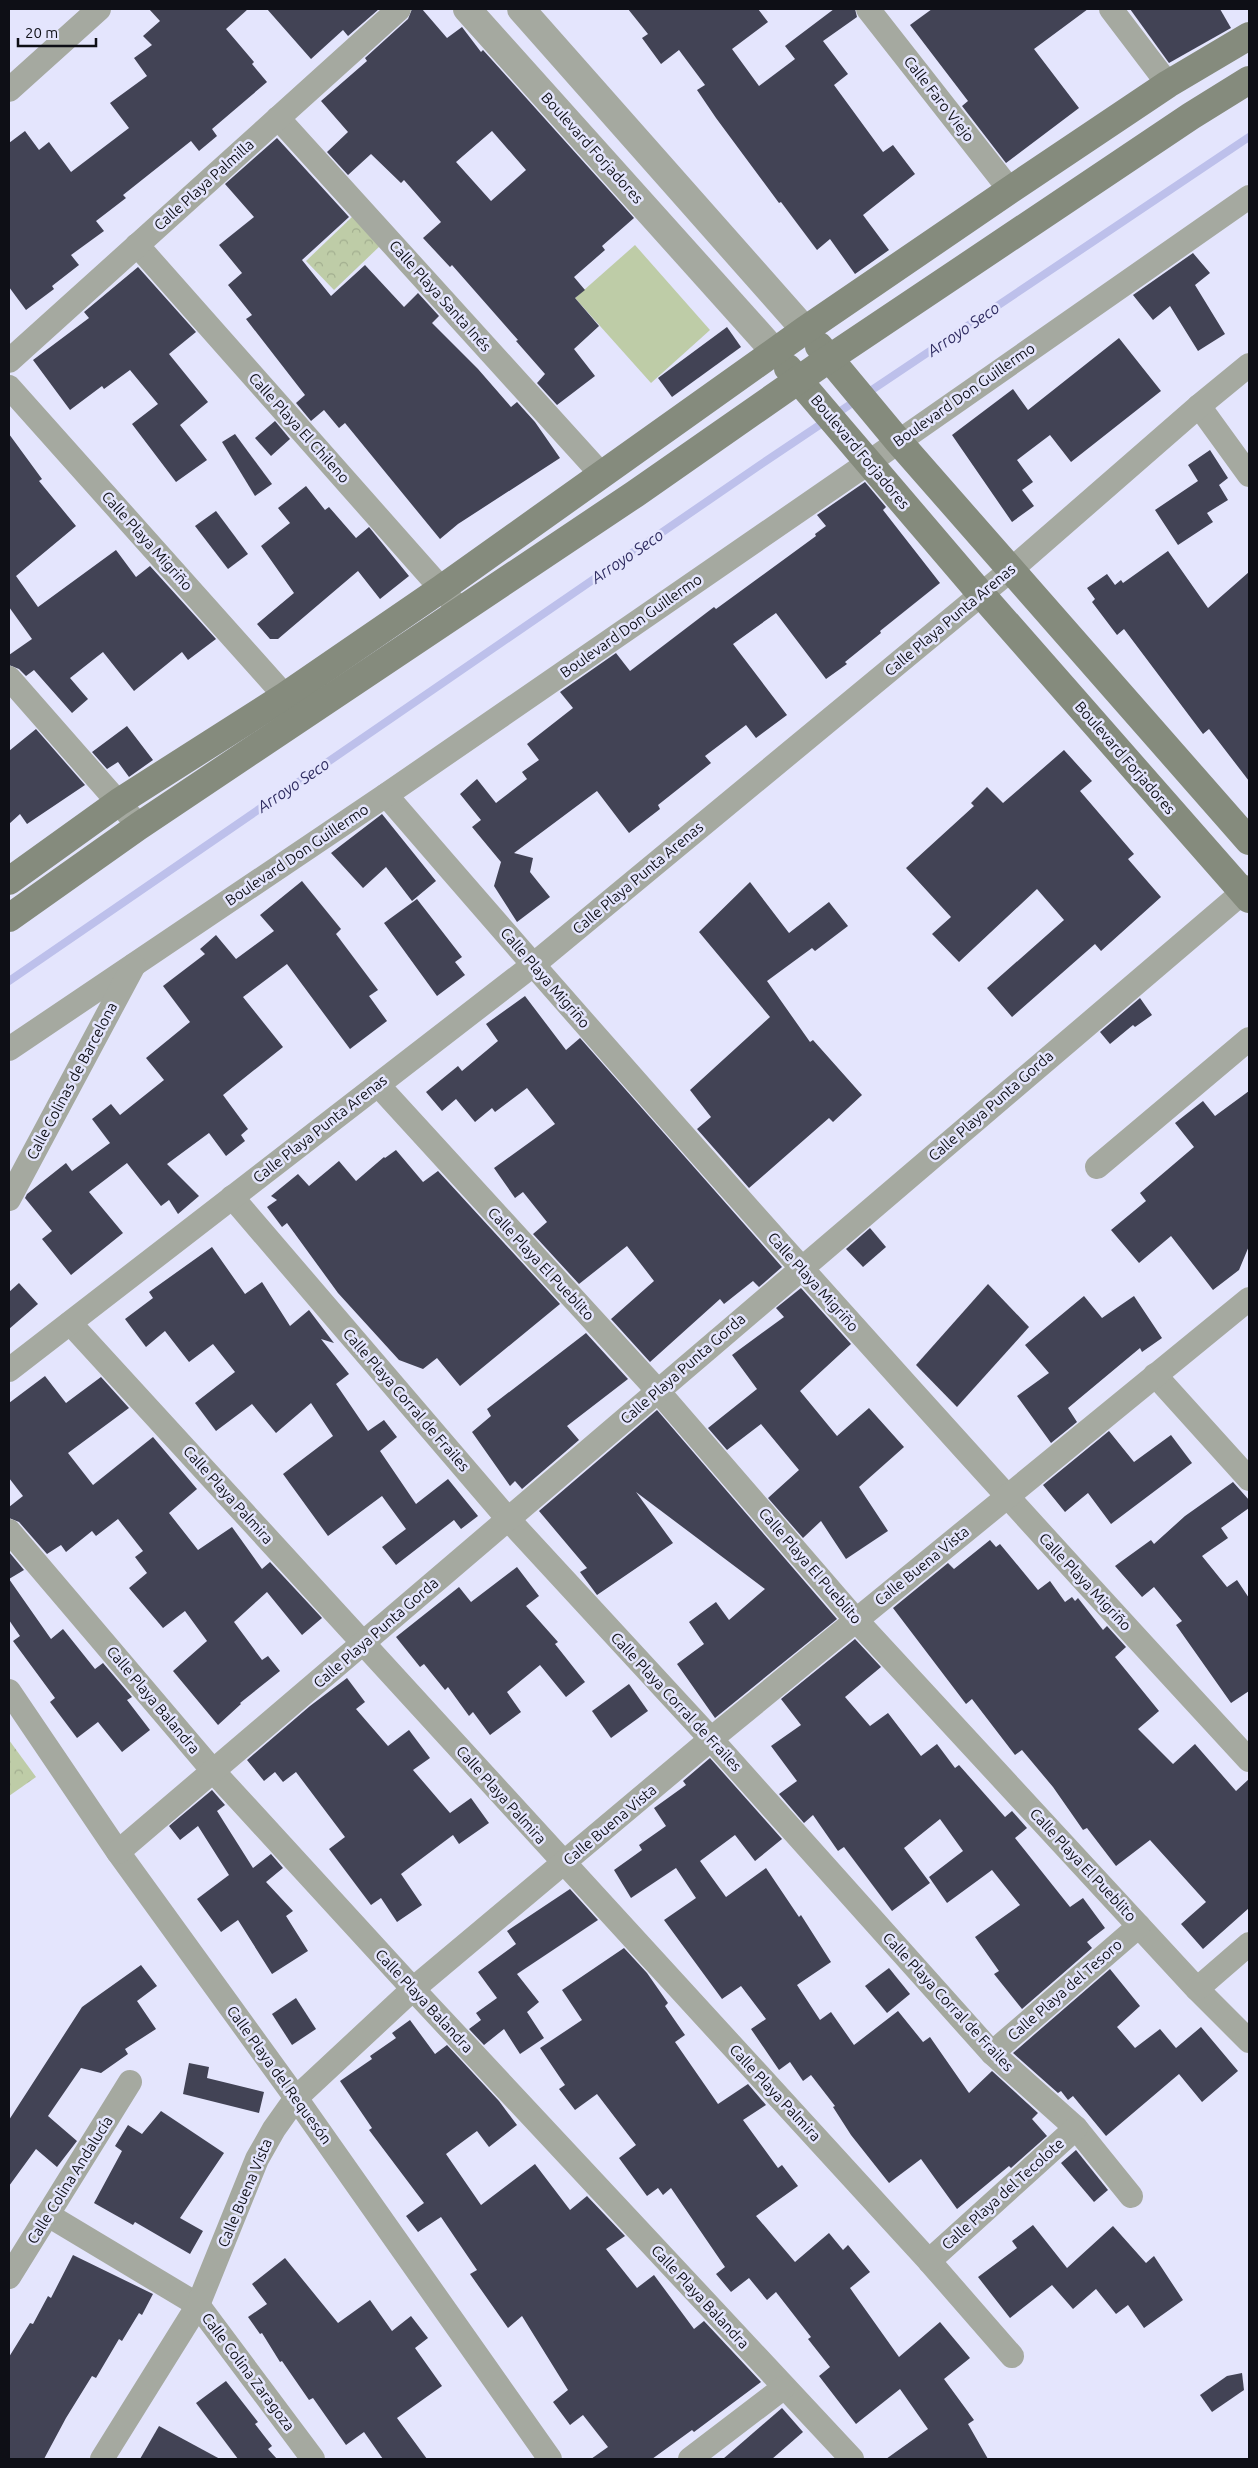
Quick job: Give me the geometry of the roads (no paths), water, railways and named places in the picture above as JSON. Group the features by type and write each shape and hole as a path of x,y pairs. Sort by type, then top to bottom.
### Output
{"main road":[{"path":"9,881 119,802 285,696 441,589 805,330 1010,190 1168,84 1249,36"},
{"path":"9,918 139,826 461,610 803,385 1191,116 1249,80"},
{"path":"805,330 892,433 1249,841"},
{"name":"Boulevard Forjadores","path":"775,352 980,594 1247,892"}],"street":[{"path":"9,90 99,9"},
{"name":"Calle Playa Palmilla","path":"9,361 399,9"},
{"name":"Boulevard Forjadores","path":"467,9 775,352"},
{"path":"521,9 805,330"},
{"name":"Calle Faro Viejo","path":"868,9 1010,190"},
{"path":"1111,9 1168,84"},
{"name":"Calle Playa Santa Inés","path":"278,118 602,475"},
{"name":"Boulevard Don Guillermo","path":"9,1049 386,795 892,433 1249,196"},
{"name":"Calle Playa El Chileno","path":"137,246 461,610"},
{"name":"Calle Playa Punta Arenas","path":"9,1370 533,965 1012,569 1199,406 1249,365"},
{"name":"Calle Playa Migriño","path":"9,387 285,696"},
{"path":"1199,406 1249,475"},
{"path":"9,678 139,826"},
{"name":"Calle Playa Migriño","path":"386,795 800,1268 1007,1498 1249,1760"},
{"name":"Calle Playa Punta Gorda","path":"118,1852 214,1772 800,1268 1247,892"},
{"name":"Calle Colinas de Barcelona","path":"9,1199 135,963"},
{"path":"1097,1167 1249,1039"},
{"name":"Calle Playa El Pueblito","path":"378,1085 658,1391 856,1620 1197,1989 1249,2041"},
{"name":"Calle Playa Corral de Frailes","path":"232,1197 508,1520 711,1739 992,2054 1076,2128 1131,2196"},
{"name":"Calle Buena Vista","path":"102,2459 198,2306 257,2159 274,2129 296,2098 414,1989 711,1739 1249,1299"},
{"name":"Calle Playa Palmira","path":"70,1322 929,2261 1012,2356"},
{"path":"1155,1375 1249,1479"},
{"name":"Calle Playa Balandra","path":"9,1531 214,1772 784,2388 852,2459"},
{"name":"Calle Playa del Requesón","path":"9,1691 118,1852 296,2098 550,2459"},
{"name":"Calle Playa del Tesoro","path":"992,2054 1139,1926"},
{"path":"1197,1989 1249,1944"},
{"name":"Calle Colina Andalucía","path":"9,2277 130,2082"},
{"name":"Calle Playa del Tecolote","path":"929,2261 1076,2128"},
{"name":"Calle Colina Zaragoza","path":"48,2215 198,2306 312,2459"},
{"path":"690,2459 784,2388"}],"waterway":[{"name":"Arroyo Seco","path":"9,981 760,465 1249,137"}]}
